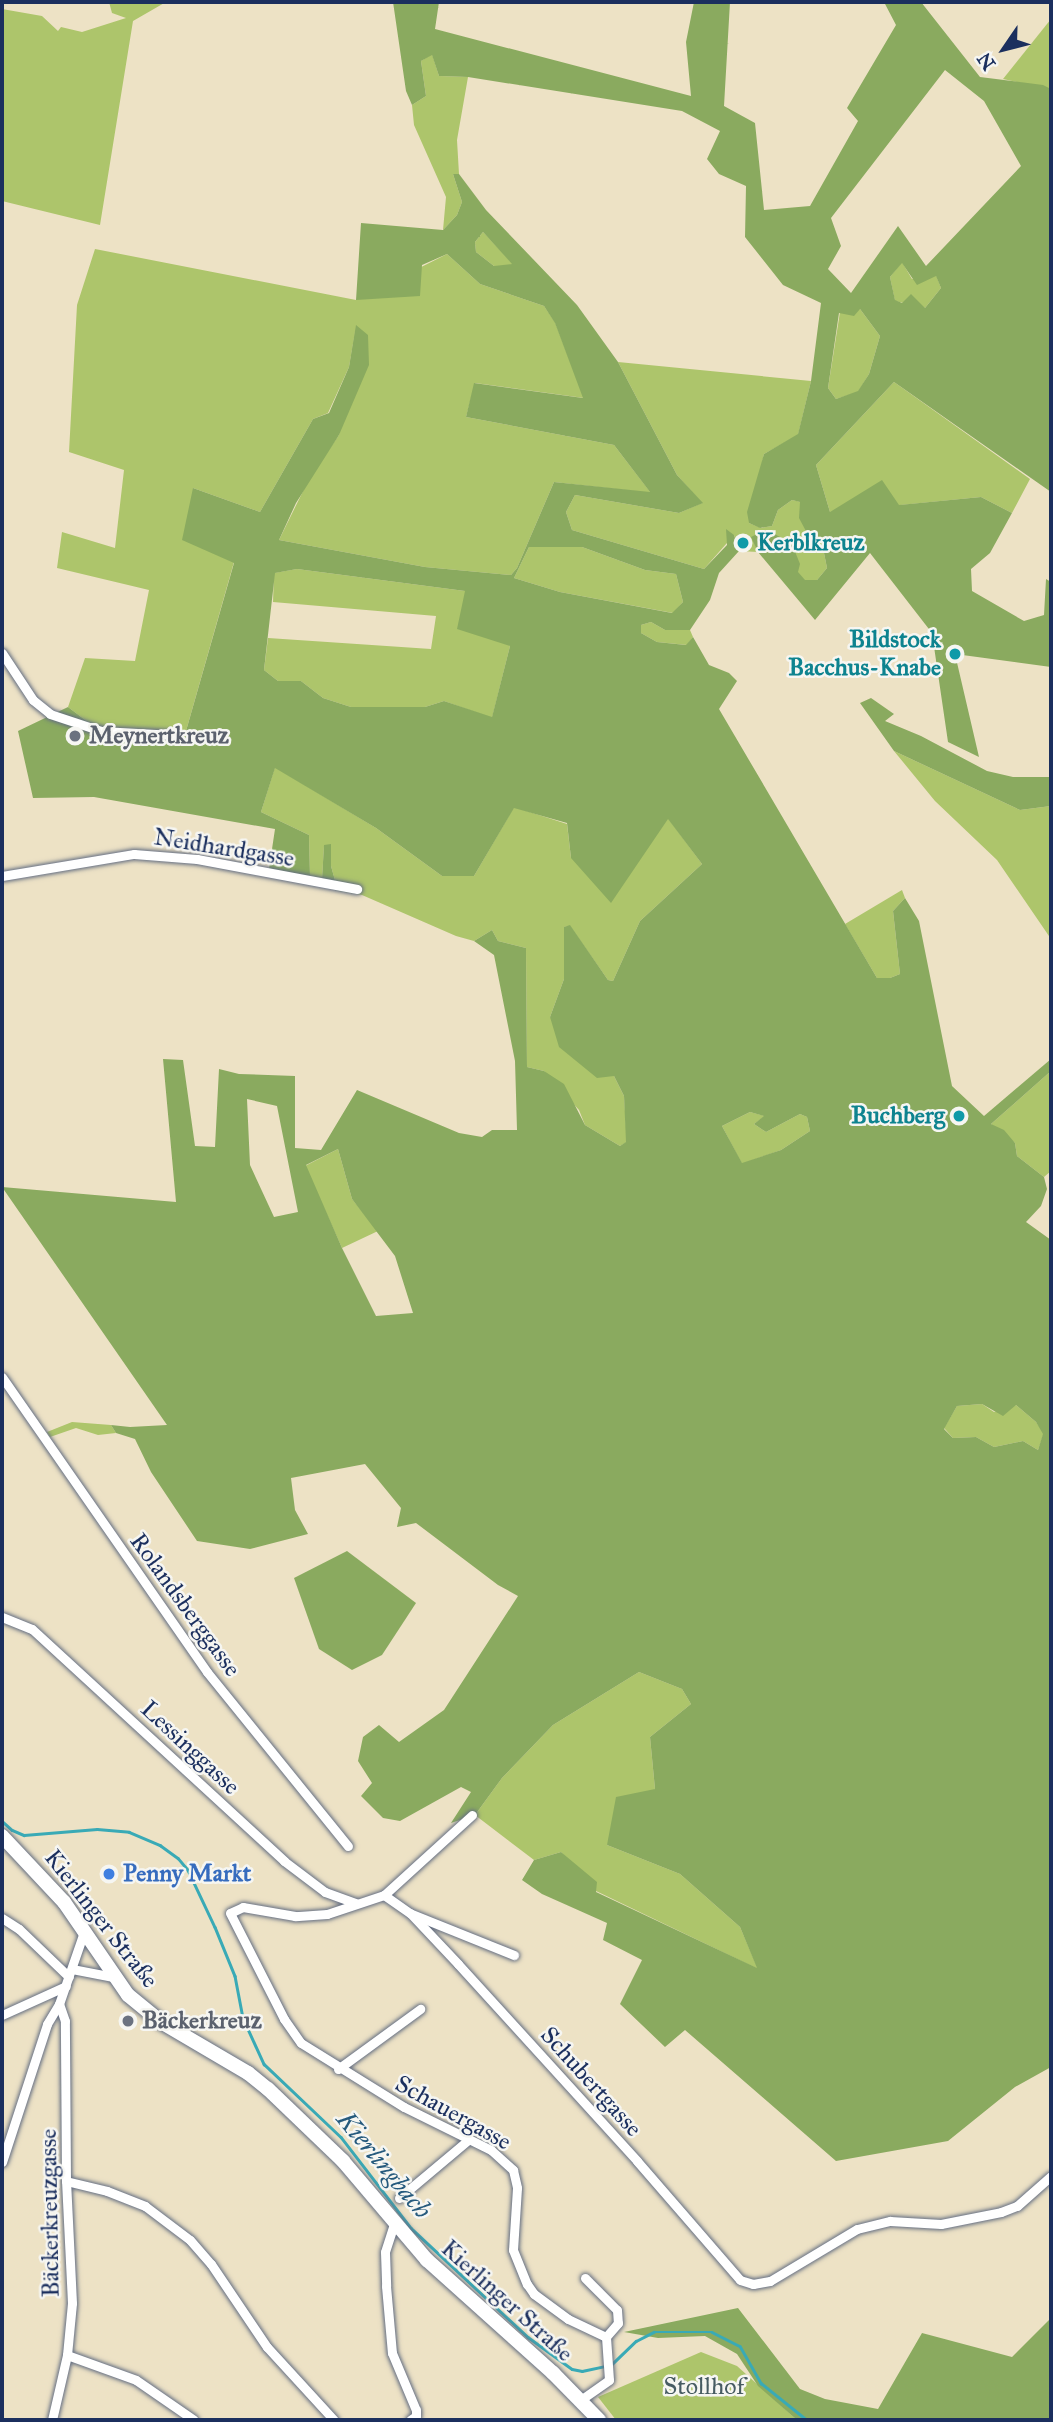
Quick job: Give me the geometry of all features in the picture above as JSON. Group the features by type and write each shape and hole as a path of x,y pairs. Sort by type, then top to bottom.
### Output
{"main road":[{"name":"Kierlinger Straße","path":"2,1836 50,1886 128,1995 161,2022 248,2073 268,2089 343,2161 427,2260 599,2420"}],"street":[{"path":"2,653 33,700 50,714 102,732 174,735"},
{"name":"Neidhardgasse","path":"2,876 134,854 197,859 358,889"},
{"name":"Rolandsberggasse","path":"2,1377 207,1672 348,1846"},
{"name":"Lessinggasse","path":"2,1617 32,1629 284,1861 325,1892 356,1903"},
{"path":"356,1903 384,1895 472,1815"},
{"name":"Schubertgasse","path":"384,1895 410,1913 514,1955"},
{"name":"Schauergasse","path":"356,1903 327,1914 295,1916 243,1907 230,1913 293,2033 311,2051 338,2069 500,2157 515,2174 513,2250 530,2290 568,2319 606,2337"},
{"name":"Schubertgasse","path":"410,1913 637,2161 740,2280 753,2284 770,2281 858,2229 890,2221 941,2224 1017,2206 1051,2176"},
{"path":"2,1918 19,1929 69,1977"},
{"path":"2,2162 47,2024 59,2004 84,1932"},
{"path":"2,2015 69,1977 113,1977"},
{"name":"Bäckerkreuzgasse","path":"52,2420 67,2355 72,2303 66,2181 65,2021 59,2004"},
{"path":"338,2069 421,2008"},
{"path":"399,2198 468,2140"},
{"path":"66,2181 107,2191 145,2206 190,2240 211,2264 268,2347 334,2420"},
{"path":"394,2224 385,2252 386,2286 392,2353 416,2410 416,2416 410,2420"},
{"path":"580,2400 609,2380 605,2360 606,2337 618,2323 617,2310 585,2278"},
{"path":"67,2355 136,2379 194,2420"}],"green space":[{"path":"109,2 166,2 133,21 100,225 2,201 2,9 42,16 58,31 61,27 82,32 126,18 112,13"},
{"path":"393,2 439,2 435,29 691,96 686,42 694,2 730,2 724,106 755,123 764,210 810,206 858,121 847,108 896,25 884,2 921,2 980,77 1043,85 1051,89 1051,492 894,382 816,465 830,512 882,480 899,505 981,497 1012,513 990,553 971,569 972,591 1024,621 1044,615 1046,579 1051,582 1051,667 955,654 979,757 948,742 932,633 870,553 815,620 758,552 751,537 761,532 773,533 792,544 800,564 798,572 805,580 817,580 827,568 824,553 827,543 808,535 799,518 800,502 792,500 778,510 772,526 760,528 749,523 747,512 764,454 798,434 811,381 821,303 783,285 745,237 746,186 719,174 707,159 720,131 682,111 468,77 439,76 432,55 421,61 426,96 412,105 406,91","holes":["945,70 984,101 1021,166 926,266 898,226 851,293 828,269 841,246 831,218","902,263 917,285 936,276 941,288 925,308 911,294 902,303 895,300 890,277","860,309 880,336 869,374 858,391 836,399 828,388 839,313 854,316"]},
{"path":"1051,19 1051,89 1003,79"},
{"path":"432,54 439,76 468,77 457,140 459,174 453,174 462,202 457,215 443,230 446,197 414,125 412,105 426,96 421,61"},
{"path":"453,174 459,174 486,210 577,305 618,362 677,475 703,503 679,513 575,495 566,512 572,530 704,569 727,545 726,529 734,535 739,551 719,573 710,600 690,630 665,630 651,622 641,625 641,633 657,642 686,645 693,637 709,665 729,673 737,681 719,709 877,978 890,978 900,974 893,911 905,898 919,921 952,1086 984,1116 1051,1059 1051,1071 991,1124 1004,1130 1015,1143 1017,1156 1044,1177 1047,1189 1041,1206 1026,1222 1051,1240 1051,2067 1015,2087 948,2141 836,2161 685,2030 665,2047 620,2004 642,1960 603,1940 607,1923 542,1894 522,1880 534,1860 561,1852 597,1882 596,1892 757,1968 740,1927 680,1874 607,1845 616,1797 655,1789 650,1737 691,1704 682,1689 639,1672 553,1725 502,1778 475,1815 451,1823 471,1792 461,1787 400,1821 383,1818 361,1796 372,1783 358,1761 363,1737 379,1725 399,1742 444,1710 518,1596 498,1585 416,1523 397,1527 401,1508 365,1464 291,1478 295,1510 308,1534 250,1549 197,1541 151,1472 135,1439 116,1433 111,1425 167,1425 2,1187 176,1202 163,1059 183,1060 195,1146 215,1147 219,1069 239,1074 295,1076 295,1148 321,1150 357,1090 459,1133 482,1137 492,1130 517,1130 515,1061 494,955 474,941 492,930 498,941 526,948 527,1067 544,1071 564,1084 585,1125 620,1146 626,1142 624,1096 614,1076 597,1078 559,1047 550,1017 564,979 564,927 570,925 608,980 613,981 640,921 702,864 668,819 611,903 571,858 567,823 514,808 474,876 442,876 376,828 275,768 261,812 309,835 310,876 322,879 324,845 331,844 331,866 338,891 269,869 275,829 94,797 33,798 18,731 68,707 113,741 182,745 234,563 182,540 193,488 260,512 313,419 329,413 349,367 356,325 368,335 369,365 339,435 296,503 279,540 425,567 511,575 517,568 554,482 650,492 614,445 466,417 474,383 583,398 555,323 544,306 480,284 447,254 422,265 420,296 356,300 361,223 443,230 457,215 462,202","holes":["483,232 512,264 494,266 476,252 475,242","529,547 582,547 645,570 676,574 683,602 672,613 560,592 514,578","297,569 465,591 457,629 510,646 492,717 444,701 425,707 351,707 323,698 301,681 278,681 264,670 275,573","247,1099 277,1106 298,1212 274,1217 250,1165","750,1112 764,1116 754,1124 766,1132 800,1114 807,1117 810,1131 781,1150 742,1163 722,1126","338,1149 352,1199 395,1256 413,1313 376,1316 342,1248 306,1165","982,1404 1003,1416 1016,1405 1036,1422 1043,1434 1038,1450 1023,1441 994,1447 976,1437 953,1438 944,1429 957,1406"]},
{"path":"483,232 513,264 494,266 476,252 475,242"},
{"path":"95,249 356,300 447,254 480,284 544,306 555,322 584,398 475,383 466,417 614,445 651,493 554,482 517,568 511,575 425,567 279,540 310,477 339,435 356,326 349,367 328,413 313,419 260,512 193,488 234,562 182,745 113,741 68,707 85,658 135,661 149,590 57,568 62,532 115,548 124,470 69,452 77,305"},
{"path":"902,262 912,279 936,275 941,288 925,308 895,301 890,277"},
{"path":"860,309 880,336 869,374 858,392 836,399 828,388 840,312"},
{"path":"618,362 811,381 798,435 764,454 749,523 761,528 772,526 778,510 792,500 801,502 827,543 824,553 827,568 817,580 805,581 752,537 758,552 739,551 734,535 704,569 572,530 566,512 575,495 679,513 702,503 677,475"},
{"path":"894,382 1030,479 1012,513 981,497 830,512 816,465"},
{"path":"529,547 582,547 645,570 676,574 683,602 673,613 560,592 514,578"},
{"path":"297,569 465,591 510,646 492,718 444,701 425,707 351,707 323,698 301,681 278,681 264,670 268,638 431,649 436,616 273,602 274,573"},
{"path":"651,622 665,630 690,630 693,637 687,645 657,642 641,633 641,625"},
{"path":"871,698 894,714 885,721 921,736 987,771 1013,777 1051,777 1051,806 1020,810 894,751 860,703"},
{"path":"894,751 1020,810 1051,806 1051,939 997,860 935,801"},
{"path":"275,767 376,828 442,876 474,876 514,807 567,824 571,858 668,818 702,864 640,921 613,981 608,980 570,926 564,927 564,979 550,1017 614,1076 624,1096 627,1142 620,1146 585,1125 579,1110 544,1071 527,1067 526,948 498,941 492,930 474,941 456,936 362,895 338,891 331,866 330,845 324,846 322,879 310,876 309,835 261,812"},
{"path":"902,890 905,898 893,911 900,974 890,978 877,978 845,924"},
{"path":"1051,1071 1051,1171 1044,1177 1017,1156 1015,1143 991,1124"},
{"path":"750,1112 765,1116 754,1124 766,1132 800,1114 807,1117 810,1131 781,1150 742,1164 722,1126"},
{"path":"338,1149 352,1199 378,1231 342,1248 305,1166"},
{"path":"982,1404 994,1412 1016,1405 1036,1422 1044,1433 1038,1450 1023,1441 994,1447 976,1437 953,1438 944,1428 957,1406"},
{"path":"72,1422 111,1425 116,1433 98,1435 76,1428 50,1437 47,1432"},
{"path":"347,1551 416,1603 382,1655 352,1670 319,1649 294,1578"},
{"path":"639,1672 682,1689 691,1704 650,1737 655,1789 607,1845 680,1874 740,1927 758,1969 596,1891 561,1852 534,1860 475,1815 502,1778 553,1725"},
{"path":"738,2308 800,2389 825,2399 878,2409 922,2333 1012,2357 1051,2318 1051,2420 797,2420 758,2386 737,2354 705,2336 658,2338 624,2332"},
{"name":"Stollhof","path":"701,2352 737,2366 797,2420 616,2420 598,2397"}],"waterway":[{"name":"Kierlingbach","path":"2,1821 12,1830 24,1835 97,1829 129,1832 160,1845 178,1858 188,1870 215,1927 235,1976 243,2018 264,2064 341,2137 411,2228 528,2337 572,2369 582,2371 605,2366"},
{"name":"Kierlingbach","path":"612,2364 636,2341 654,2332 712,2332 740,2346 761,2383 807,2420"}],"place":[{"name":"Kerblkreuz","path":"743,543"},
{"name":"Bildstock Bacchus-Knabe","path":"955,654"},
{"name":"Meynertkreuz","path":"75,736"},
{"name":"Buchberg","path":"959,1116"},
{"name":"Penny Markt","path":"109,1874"},
{"name":"Bäckerkreuz","path":"128,2021"}]}
